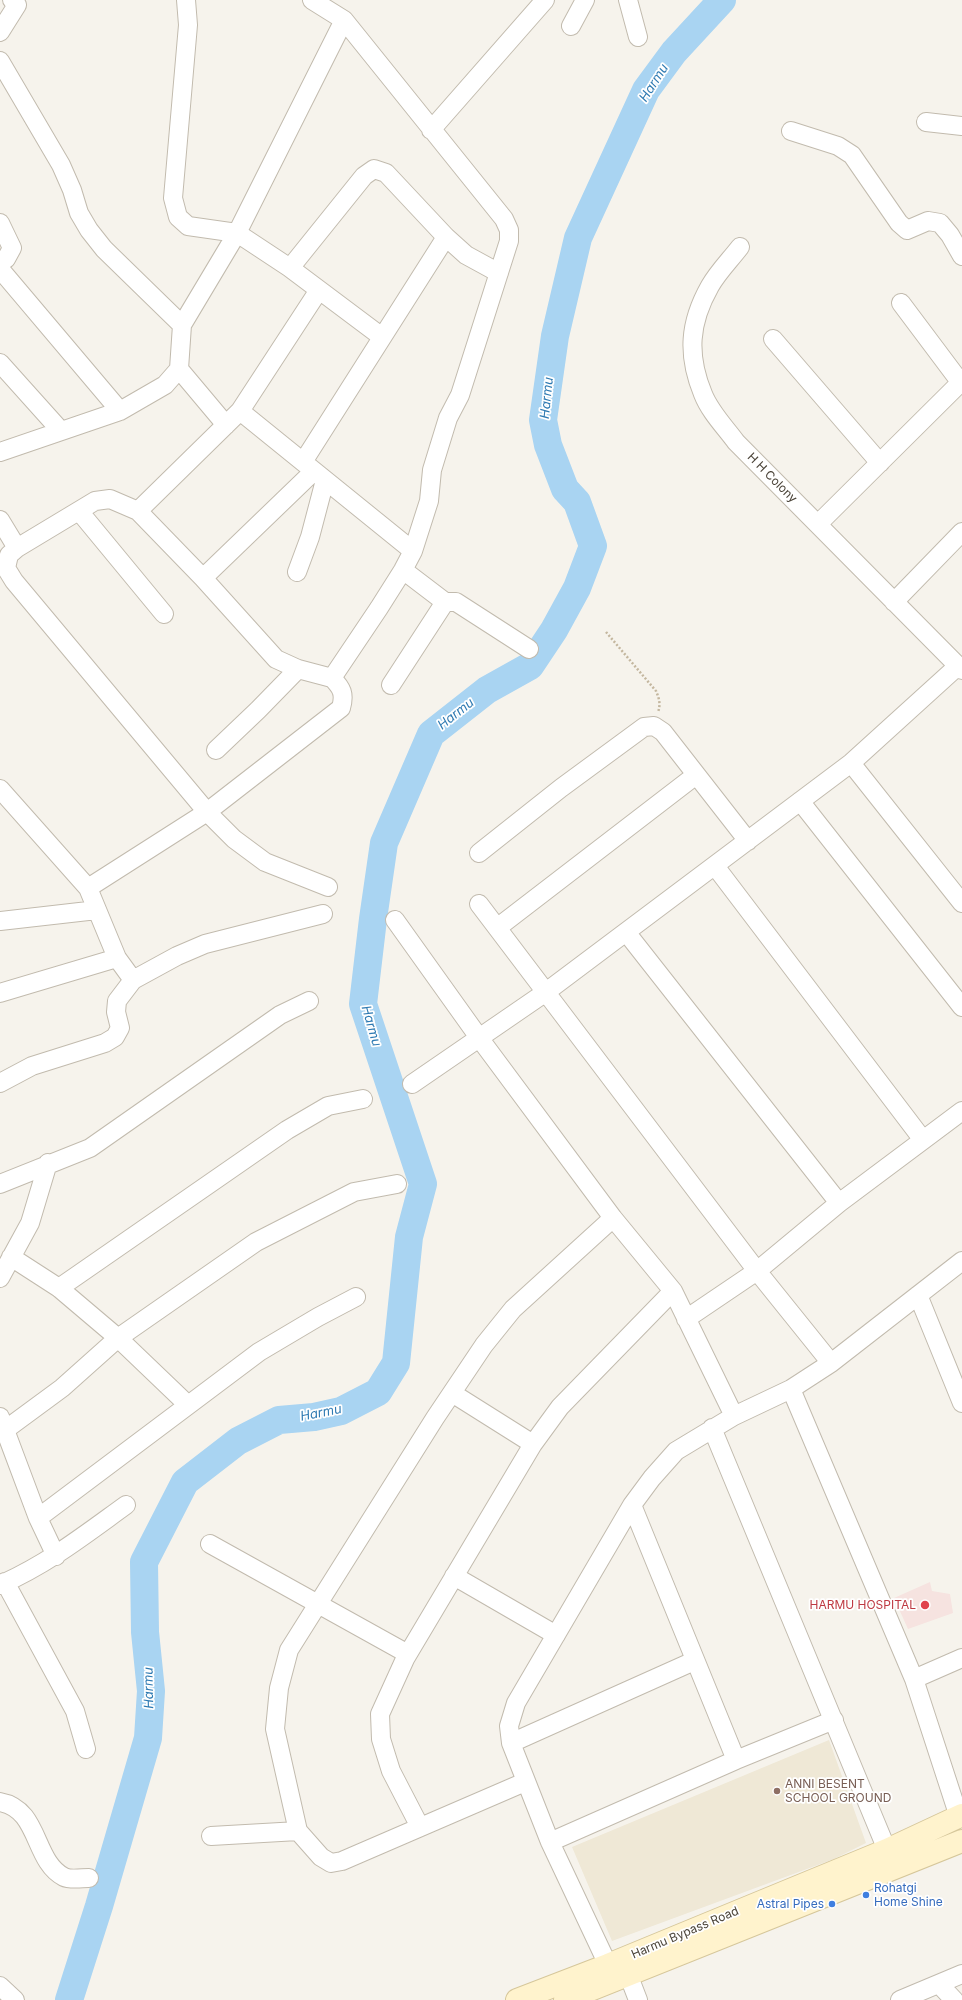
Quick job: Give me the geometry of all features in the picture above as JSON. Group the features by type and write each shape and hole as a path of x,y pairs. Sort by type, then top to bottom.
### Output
{"main road":[{"name":"Harmu Bypass Road","path":"517,2000 608,1966 887,1850 961,1816"},
{"name":"Harmu Bypass Road","path":"565,2000 960,1844"}],"street":[{"path":"186,0 188,25 173,198 178,216 188,226 237,234 290,268 382,337"},
{"path":"312,0 344,20 504,219 509,230 509,241 460,395 448,418 432,470 429,501 412,551 403,570 332,678"},
{"path":"431,130 545,0"},
{"path":"571,26 585,0"},
{"path":"628,0 638,37"},
{"path":"0,32 14,6"},
{"path":"0,452 120,411 165,385 179,369 182,325 237,234 344,20"},
{"path":"0,61 61,165 72,190 79,213 89,230 104,249 182,325"},
{"path":"926,122 962,126"},
{"path":"791,131 838,146 852,155 899,223 907,230 928,221 940,223 950,235 962,256"},
{"path":"290,268 364,176 374,169 386,173 446,237 466,255 499,273"},
{"path":"0,223 12,248 6,259 0,262"},
{"path":"203,578 314,471 382,337 446,237"},
{"name":"H H Colony","path":"740,247 711,285 698,310 692,333 694,364 703,395 736,442 960,668"},
{"path":"0,269 120,411"},
{"path":"138,511 240,412 319,290"},
{"path":"818,524 961,382 901,303"},
{"path":"774,340 880,463"},
{"path":"0,363 61,431"},
{"path":"179,369 226,425"},
{"path":"240,412 412,551"},
{"path":"297,572 310,537 314,471"},
{"path":"88,888 207,812 341,708 344,698 343,689 332,678 298,668 276,659 203,578 138,511 110,499 95,501 17,548 9,555 6,568 14,581 207,812 234,839 265,862 328,887"},
{"path":"80,511 164,614"},
{"path":"0,520 17,548"},
{"path":"894,602 962,532"},
{"path":"403,570 445,602 456,602 529,649"},
{"path":"391,685 445,602"},
{"path":"216,750 258,710 298,668"},
{"path":"412,1084 480,1039 546,992 800,802 851,763 960,668"},
{"path":"479,853 561,788 644,727 654,726 663,732 748,841"},
{"path":"851,763 962,903"},
{"path":"497,928 696,775"},
{"path":"0,789 88,888 117,958 133,980"},
{"path":"800,802 962,1007"},
{"path":"715,866 923,1140"},
{"path":"480,904 757,1271 830,1363"},
{"path":"0,921 97,910"},
{"path":"0,1083 32,1066 106,1043 115,1037 120,1028 116,1012 117,1001 133,980 177,956 205,944 323,914"},
{"path":"396,920 480,1039 613,1218 673,1291 734,1416"},
{"path":"626,932 839,1203"},
{"path":"0,992 117,958"},
{"path":"0,1184 48,1163 90,1148 280,1014 309,1001"},
{"path":"59,1288 287,1130 328,1106 363,1099"},
{"path":"686,1319 757,1271 839,1203 962,1111"},
{"path":"48,1163 30,1223 4,1268 59,1288 118,1338 188,1405"},
{"path":"56,1556 38,1518 2,1423 62,1388 118,1338 195,1282 256,1242 354,1192 397,1184"},
{"path":"525,1782 342,1861 331,1863 321,1857 298,1831 275,1729 278,1688 289,1650 484,1345 513,1309 613,1218"},
{"path":"608,1966 550,1842 525,1782 511,1743 509,1726 516,1703 632,1505 652,1478 676,1451 734,1416 791,1389 830,1363 962,1261"},
{"path":"420,1827 391,1771 381,1739 380,1714 408,1654 533,1444 560,1407 673,1291"},
{"path":"918,1295 962,1403"},
{"path":"38,1518 259,1352 318,1317 356,1297"},
{"path":"791,1389 914,1679 961,1816"},
{"path":"452,1393 533,1444"},
{"path":"712,1428 887,1850"},
{"path":"86,1749 75,1711 3,1583 56,1556 126,1505"},
{"path":"632,1505 694,1661 736,1760"},
{"path":"210,1544 408,1654"},
{"path":"454,1576 556,1635"},
{"path":"914,1679 962,1658"},
{"path":"511,1743 694,1661"},
{"path":"550,1842 736,1760 834,1720"},
{"path":"0,1802 20,1811 30,1824 53,1870 66,1878 89,1878"},
{"path":"211,1836 298,1831"},
{"path":"628,1974 638,2000"},
{"path":"900,2000 962,1974"},
{"path":"939,1984 954,2000"},
{"path":"0,1986 15,2000"}],"path":[{"path":"606,632 656,690 660,707 654,726"}],"shaded area":[{"name":"HARMU HOSPITAL","path":"930,1582 932,1591 950,1594 953,1613 908,1629 894,1598"},
{"name":"ANNI BESENT SCHOOL GROUND","path":"829,1740 866,1843 834,1859 612,1941 572,1847"}],"waterway":[{"name":"Harmu","path":"69,2000 99,1906 148,1738 151,1691 145,1632 144,1562 185,1482 238,1441 279,1420 314,1417 341,1411 378,1392 396,1363 409,1237 423,1184 363,1004 384,843 431,734 487,690 530,666 554,630 577,588 593,546 577,502 565,489 548,445 543,420 555,336 578,238 646,90 674,52 722,0"}],"place":[{"name":"HARMU HOSPITAL","path":"925,1605"},
{"name":"ANNI BESENT SCHOOL GROUND","path":"777,1791"},
{"name":"Rohatgi Home Shine","path":"866,1895"},
{"name":"Astral Pipes","path":"832,1904"}]}
